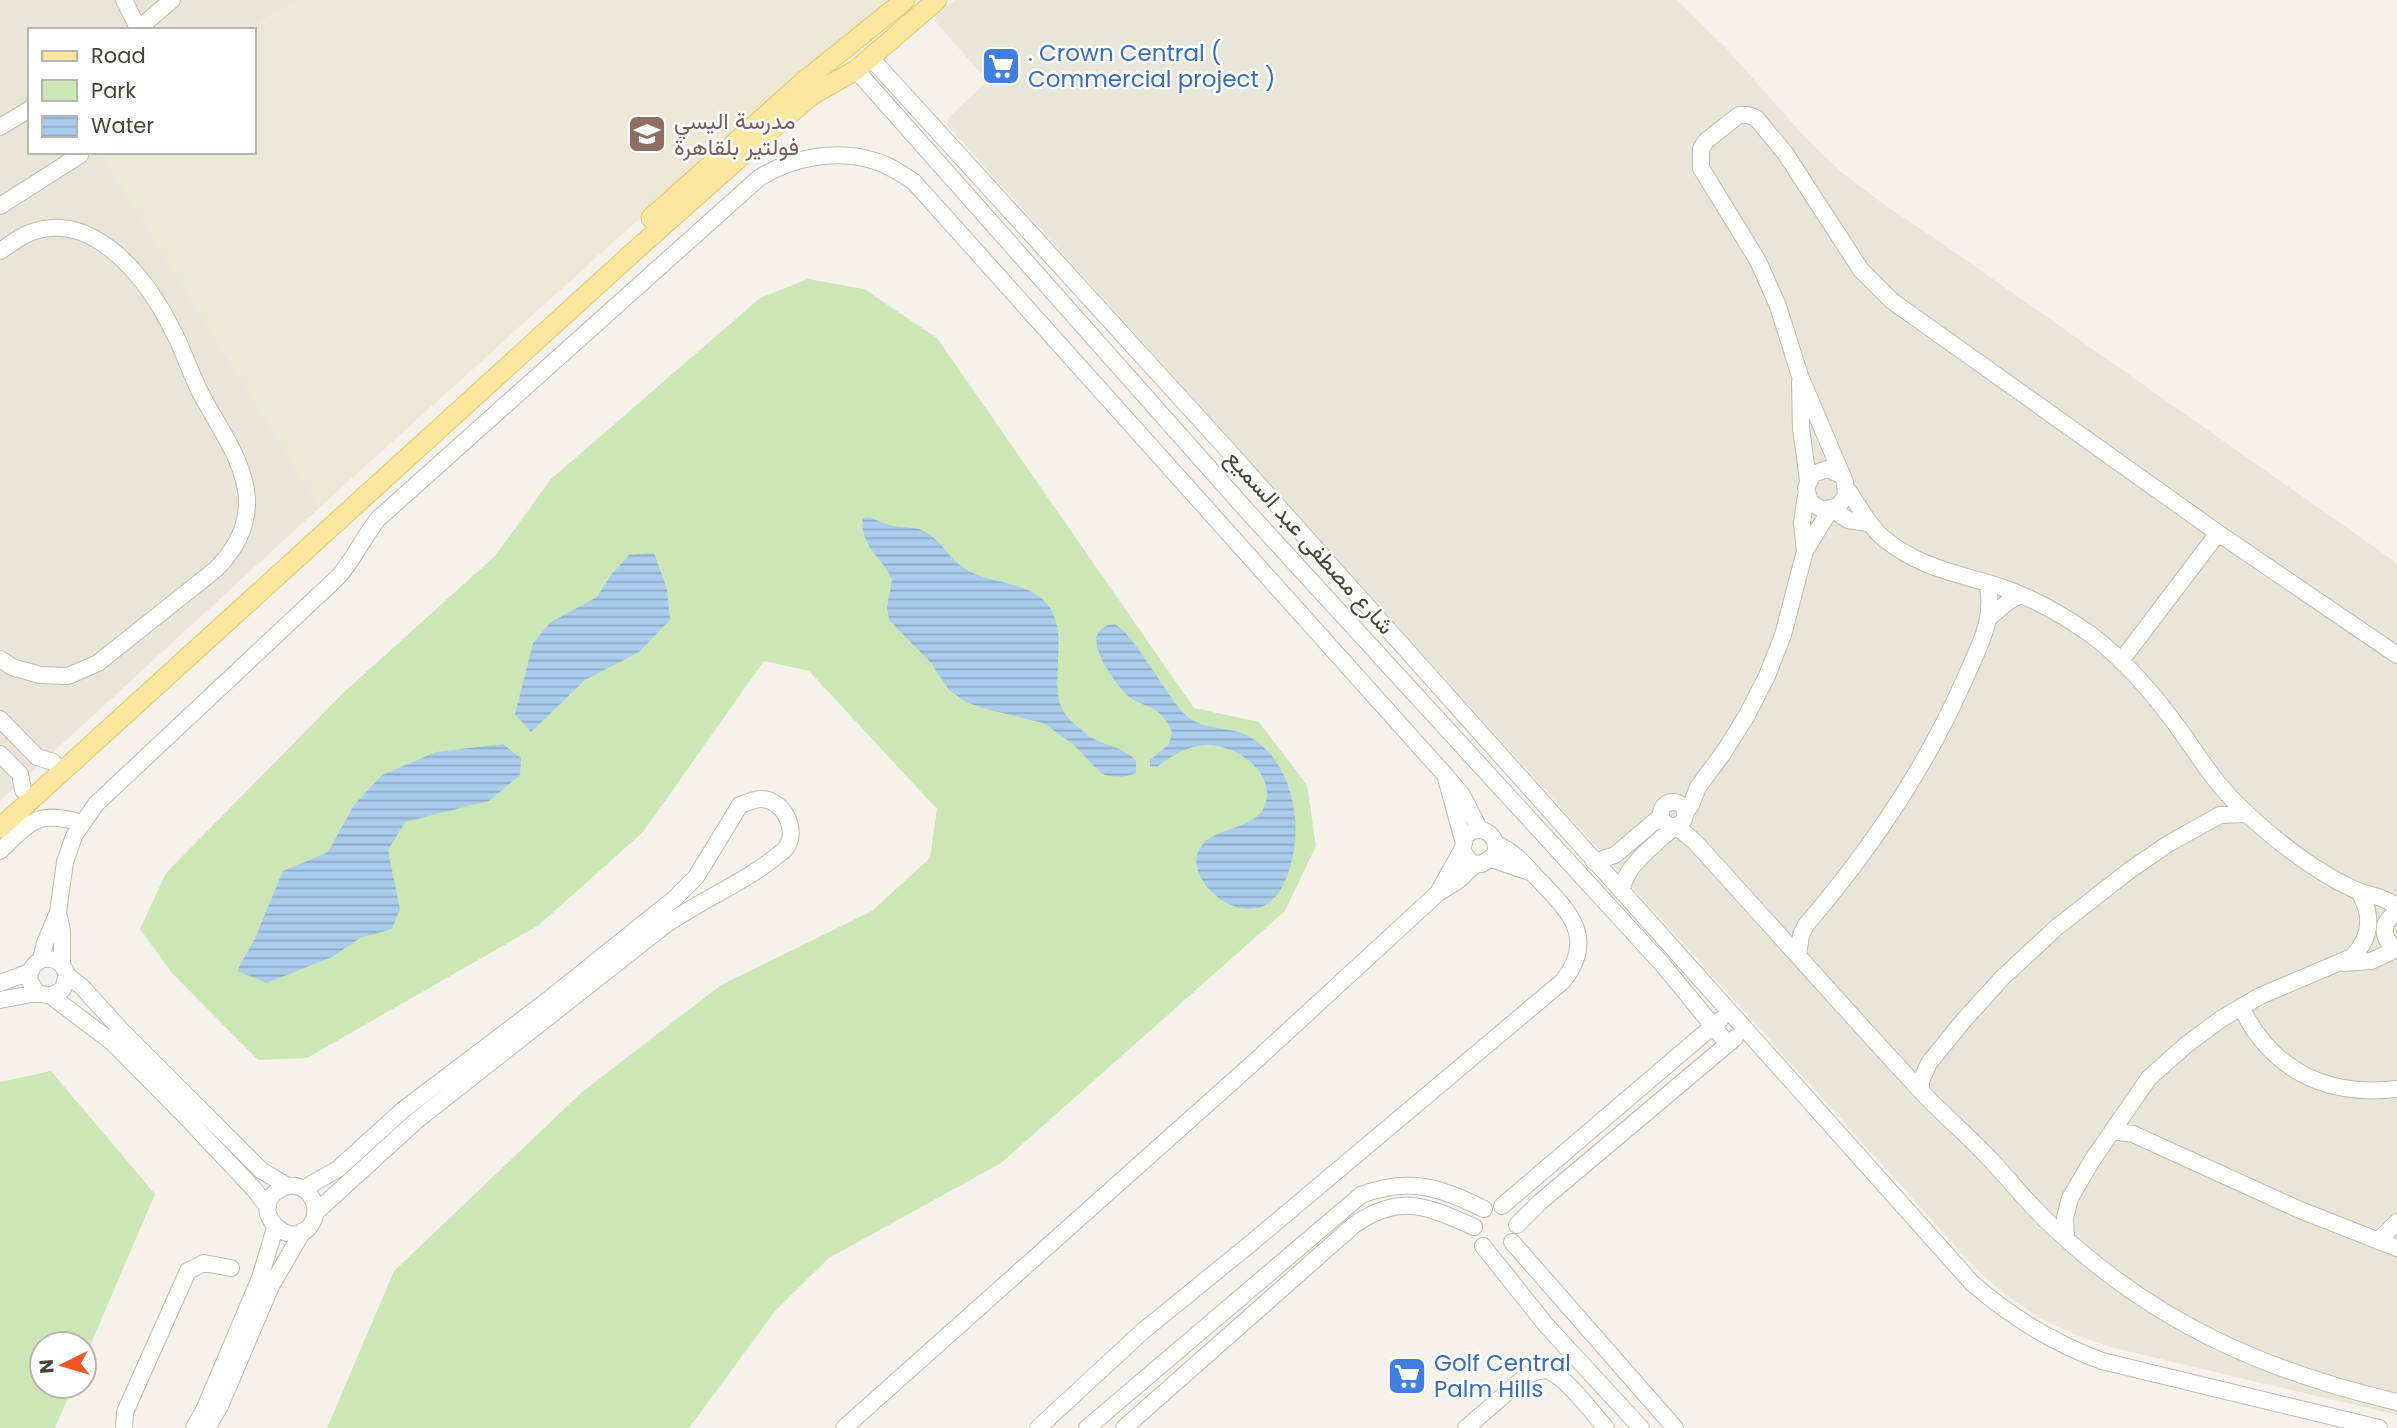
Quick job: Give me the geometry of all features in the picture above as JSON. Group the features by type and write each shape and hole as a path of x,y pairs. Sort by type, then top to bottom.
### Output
{"main road":[{"path":"0,811 783,100 905,0"},
{"path":"0,828 648,239 812,95 863,64 937,0"}],"street":[{"path":"124,0 137,28"},
{"path":"139,28 153,19 172,0"},
{"name":"شارع مصطفى عبد السميع","path":"863,64 1226,448 1956,1267 1989,1297 2025,1324 2063,1345 2123,1368 2379,1428"},
{"name":"شارع مصطفى عبد السميع","path":"863,64 1248,512 1663,965 1727,1043"},
{"path":"0,126 28,110"},
{"path":"1621,891 1629,869 1691,806 1698,787 1747,715 1767,676 1786,625 1805,551 1831,509 1843,502 1844,482 1835,453 1800,376 1778,306 1758,261 1701,168 1701,149 1706,141 1739,115 1748,115 1763,124 1861,270 1884,294 2218,533 2397,656"},
{"path":"41,959 58,912 65,862 82,822 106,795 338,577 378,519 759,178 781,166 810,158 855,156 877,161 914,182 1446,776 1462,795 1480,830"},
{"path":"0,198 55,159 76,158 0,206"},
{"path":"0,251 27,233 60,228 89,234 113,249 141,281 172,328 199,390 241,469 247,500 242,531 227,558 98,663 68,676 40,676 12,667 0,659"},
{"path":"1800,376 1801,428 1807,488 1802,523 1805,551"},
{"path":"1206,463 1220,461 1226,448"},
{"path":"1807,488 1819,470 1835,470 1868,523 1915,559 1950,574 2021,595 2057,612 2091,635 2121,660 2169,716 2221,787 2247,814 2304,860 2359,892 2382,898 2397,907"},
{"path":"1807,488 1816,507 1831,509 1848,520 1868,523"},
{"path":"1248,512 1249,496 1253,492 1264,490"},
{"path":"2121,660 2218,533"},
{"path":"1280,588 1300,570"},
{"path":"1798,955 1801,935 1806,925 1870,846 1925,760 1959,692 1989,618 1990,594 1987,583"},
{"path":"1989,618 2009,601 2021,595"},
{"path":"0,719 37,757 53,762"},
{"path":"0,754 20,775 23,790"},
{"path":"1038,1428 1143,1331 1251,1244 1563,981 1574,967 1578,955 1577,928 1568,910 1533,873 1488,856 1467,859 1446,776"},
{"path":"2211,818 2221,787"},
{"path":"268,1207 274,1193 296,1187 338,1169 403,1110 552,1006 685,910 751,873 783,851 788,845 790,825 783,810 762,799 740,805 696,877 674,899 552,1006 416,1121 315,1213"},
{"path":"1594,862 1615,855 1661,816 1664,806 1679,817 1694,841 1921,1091 1984,1152 2031,1206 2097,1265 2145,1300 2225,1345 2316,1382 2397,1402"},
{"path":"1921,1091 1924,1072 1929,1063 2002,978 2057,927 2130,870 2211,818 2229,813 2247,814"},
{"path":"0,851 34,819 64,817 82,822"},
{"path":"844,1428 1251,1065 1438,893 1488,856 1490,834 1480,830 1470,832 1438,893"},
{"path":"2066,1238 2065,1218 2070,1198 2149,1077 2186,1045 2241,1007 2300,978 2342,963 2371,961 2397,949 2377,928 2359,892"},
{"path":"0,1000 63,989 62,931 58,912"},
{"path":"2342,963 2360,949 2377,928 2397,913"},
{"path":"1777,932 1806,925"},
{"path":"207,1428 220,1406 271,1286 303,1231 313,1220 313,1199 296,1187 262,1171 118,1037 44,994 29,980 36,962 52,958 97,1002 118,1037 184,1115 268,1207 275,1228 289,1234 303,1231"},
{"path":"0,983 30,972"},
{"path":"2241,1007 2252,1028 2268,1049 2301,1073 2341,1088 2371,1091 2397,1089"},
{"path":"1502,1206 1730,1012"},
{"path":"1517,1225 1540,1202 1727,1043 1746,1030"},
{"path":"1899,1067 1929,1063"},
{"path":"2134,1099 2134,1115 2141,1138"},
{"path":"2112,1131 2141,1138 2266,1196 2397,1248"},
{"path":"1087,1428 1361,1195 1383,1187 1407,1184 1454,1194 1484,1209"},
{"path":"2031,1206 2052,1206 2070,1198"},
{"path":"1129,1426 1188,1371 1354,1225 1370,1214 1389,1207 1408,1205 1429,1208 1474,1227"},
{"path":"1483,1246 1502,1249 1512,1242 1517,1225 1512,1213 1502,1206 1484,1209 1476,1218 1476,1236 1483,1246 1546,1325 1641,1428"},
{"path":"2378,1241 2397,1222"},
{"path":"194,1428 260,1278 275,1228"},
{"path":"1512,1242 1675,1428"},
{"path":"124,1428 125,1412 188,1271 204,1263 231,1268"},
{"path":"1572,1353 1592,1334"},
{"path":"1173,1354 1182,1360 1188,1371"},
{"path":"1466,1428 1526,1376 1537,1371 1548,1371 1559,1377 1605,1428"}],"shaded area":[{"path":"0,0 297,0 252,28 28,28 28,154 101,154 320,507 0,801"},
{"path":"297,0 891,0 852,31 619,237 320,507 101,154 256,154 256,28 252,28"},
{"path":"955,0 1677,0 1726,48 1802,134 1841,172 2397,563 2397,1415 2114,1348 2076,1335 2040,1318 2006,1295 1976,1269 947,125 947,119 985,83 984,77 935,21 936,15"}],"green space":[{"path":"808,279 864,289 937,338 1194,708 1259,722 1307,785 1316,846 1285,911 1001,1163 829,1258 776,1310 689,1428 327,1428 394,1271 582,1092 721,985 872,911 930,858 937,809 809,671 764,661 643,832 539,925 307,1058 258,1060 172,973 140,929 166,873 343,693 495,556 551,479 760,298"},
{"path":"51,1071 155,1194 97,1330 28,1330 28,1400 67,1400 55,1428 0,1428 0,1082"}],"water":[{"path":"870,517 889,525 926,532 964,568 977,575 1019,586 1043,599 1057,626 1057,685 1061,706 1069,718 1087,734 1131,756 1136,761 1136,773 1118,777 1101,773 1073,744 1043,723 982,708 966,702 949,690 931,663 889,620 887,607 892,580 864,536 863,518"},
{"path":"654,553 667,589 670,620 639,652 585,680 531,732 515,714 533,643 551,622 597,597 610,576 629,555"},
{"path":"1114,624 1130,638 1186,715 1201,724 1250,737 1265,748 1286,779 1295,815 1293,853 1284,883 1270,902 1257,908 1242,908 1228,903 1204,883 1198,870 1197,857 1202,845 1209,839 1247,823 1262,811 1267,790 1264,779 1249,761 1215,746 1204,745 1184,750 1157,767 1150,766 1150,760 1169,744 1172,732 1159,713 1126,694 1100,656 1097,635 1102,628"},
{"path":"503,744 521,758 520,775 489,801 405,822 388,850 400,909 392,929 360,938 332,957 267,983 237,971 255,938 283,871 328,852 354,805 382,775 436,752"}],"place":[{"name":". Crown Central ( Commercial project )","path":"1001,66"},
{"name":"مدرسة اليسي فولتير بلقاهرة","path":"647,134"},
{"name":"Golf Central Palm Hills","path":"1407,1376"}]}
